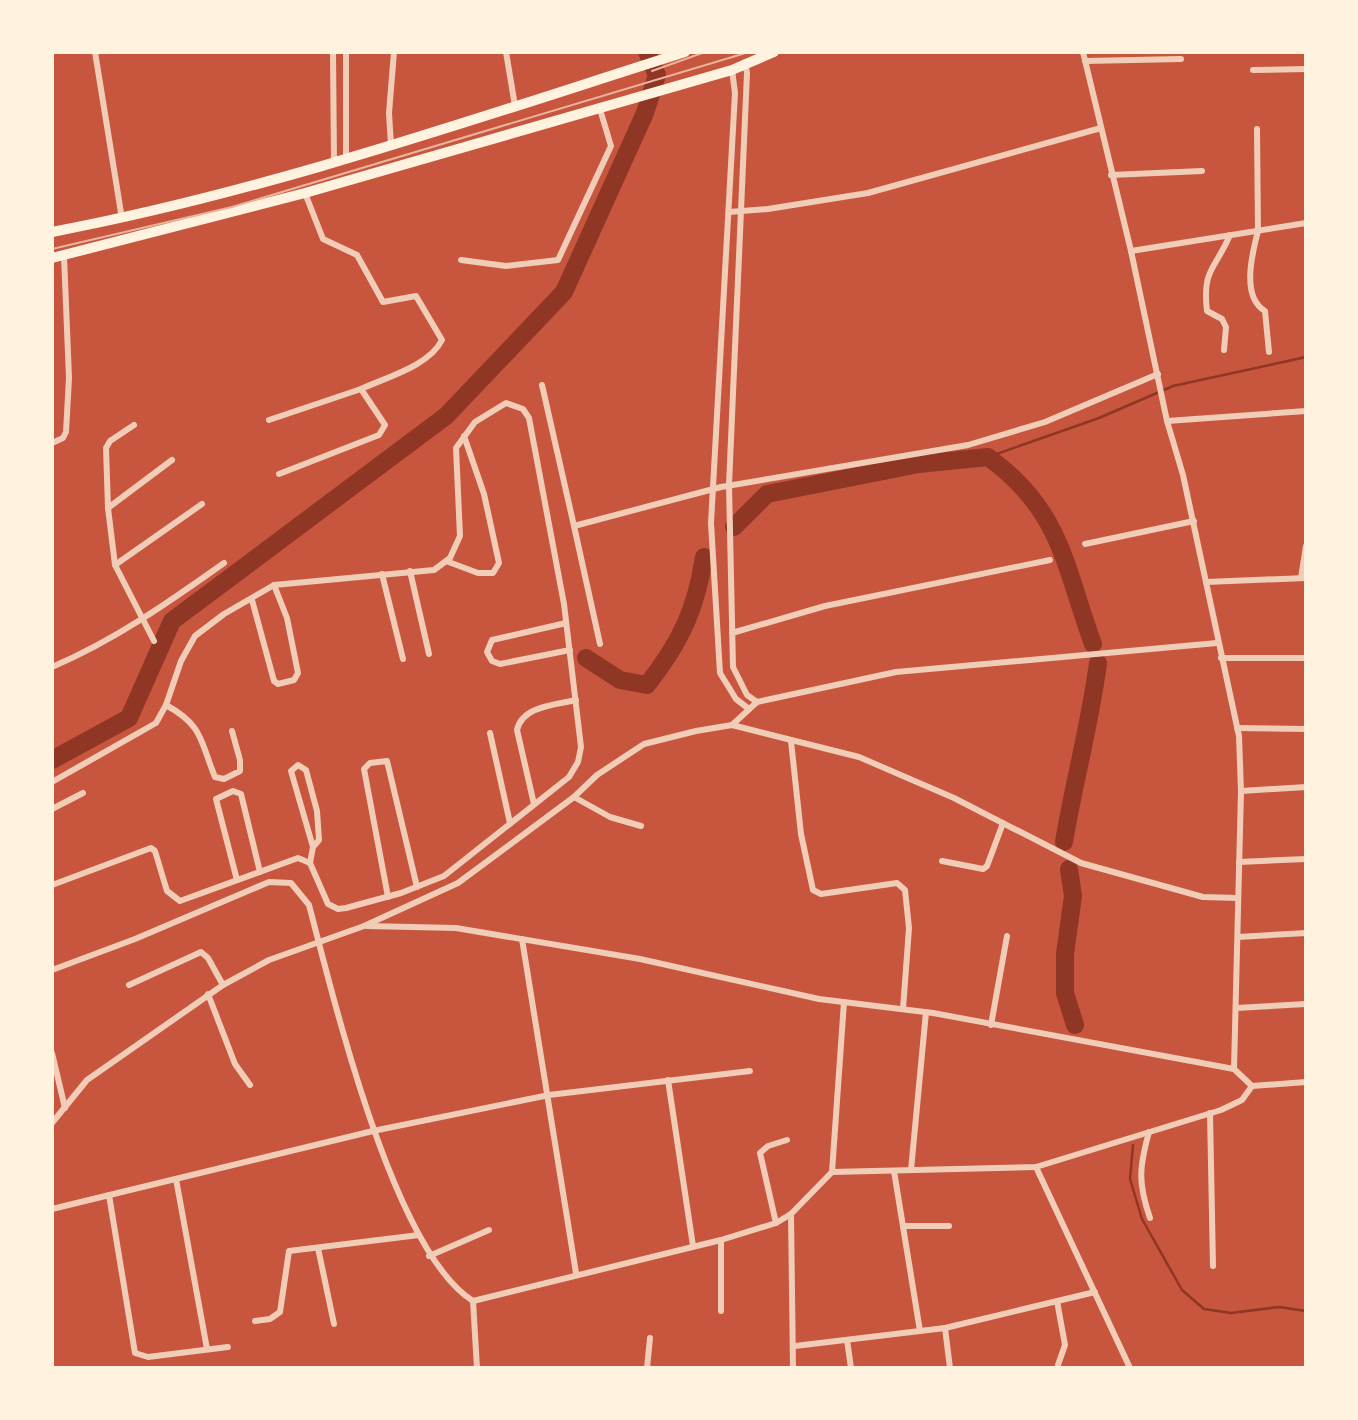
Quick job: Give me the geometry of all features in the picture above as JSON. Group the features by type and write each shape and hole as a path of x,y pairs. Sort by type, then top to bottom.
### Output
{"main road":[{"path":"52,232 122,219 346,159 685,52"},
{"path":"52,258 305,193 732,69 774,52"}],"street":[{"path":"333,52 334,162"},
{"path":"346,52 346,159"},
{"path":"391,145 389,113 394,52"},
{"path":"506,52 515,106"},
{"path":"1083,52 1131,251 1167,421 1194,521 1217,643 1237,728 1241,791 1234,1069"},
{"path":"97,53 122,219"},
{"path":"1085,61 1181,59"},
{"path":"745,62 747,73 742,211 729,485 733,667 747,695 757,702"},
{"path":"732,69 735,93 712,490 713,592 720,673 736,699 749,709"},
{"path":"1253,70 1306,69"},
{"path":"461,260 506,266 552,263 558,260 611,146 599,106"},
{"path":"729,212 868,193 1101,128"},
{"path":"1257,129 1258,231 1254,247 1252,298 1256,306 1265,312 1269,352"},
{"path":"1111,175 1202,171"},
{"path":"269,420 361,388 426,358 436,351 442,340 416,296 383,302 357,255 323,239 305,193"},
{"path":"1131,251 1306,223"},
{"path":"1224,350 1226,327 1222,318 1207,311 1205,278 1210,268 1220,259 1230,235"},
{"path":"52,436 56,442 66,432 69,379 64,256"},
{"path":"574,526 729,485 968,445 1045,422 1158,374"},
{"path":"542,385 600,644"},
{"path":"279,474 379,435 384,425 361,388"},
{"path":"52,782 149,728 166,705 181,661 195,636 224,614 274,585 434,570 446,561 458,545 460,536 456,448 475,422 506,403 523,409 529,418 566,623 581,747 579,762 569,777 444,876 388,897 338,909 328,904 310,863 313,847 291,771 298,765 306,770 317,811 319,840 313,847"},
{"path":"1167,421 1306,411"},
{"path":"134,425 110,441 106,448 108,508 115,565 154,641"},
{"path":"446,561 478,573 493,573 499,563 484,494 464,436"},
{"path":"108,508 173,460"},
{"path":"115,565 202,505"},
{"path":"1086,544 1194,521"},
{"path":"1206,582 1303,578 1306,546"},
{"path":"732,633 825,606 1050,560"},
{"path":"52,667 92,650 142,621 224,563"},
{"path":"410,571 429,654"},
{"path":"382,574 403,659"},
{"path":"252,600 274,681 278,684 294,680 299,677 296,659 287,618 274,585"},
{"path":"566,623 492,640 487,652 492,661 500,664 570,650"},
{"path":"732,725 757,702 896,672 1217,643"},
{"path":"1221,658 1306,658"},
{"path":"534,804 517,730 519,724 522,717 533,711 576,700"},
{"path":"166,705 186,716 199,730 215,777 224,779 240,771 240,760 232,731"},
{"path":"52,1123 87,1080 223,985 270,960 364,926 458,883 574,797 597,775 644,744 732,725 859,757 954,797 1081,863 1203,897 1238,898"},
{"path":"1237,728 1306,729"},
{"path":"490,733 510,823"},
{"path":"791,741 801,834 813,890 821,894 897,883 905,890 909,928 903,1009"},
{"path":"388,897 364,769 370,763 387,761 416,887"},
{"path":"1241,791 1306,787"},
{"path":"237,880 216,799 233,790 242,794 260,872"},
{"path":"52,809 83,793"},
{"path":"574,797 610,817 641,826"},
{"path":"942,861 983,869 987,866 1003,822"},
{"path":"52,885 145,848 155,851 167,891 180,901 298,858 310,863"},
{"path":"1239,862 1306,859"},
{"path":"52,970 135,939 269,882 290,883 309,905 373,1130 429,1256 455,1290 472,1301 576,1273 722,1240 776,1223 791,1214 832,1172 844,1002"},
{"path":"309,905 325,897"},
{"path":"364,926 456,928 640,959 844,1002 926,1012 1234,1069 1252,1086 1306,1082"},
{"path":"1238,937 1306,933"},
{"path":"990,1025 1007,936"},
{"path":"522,939 576,1273"},
{"path":"129,985 201,952 208,958 223,985"},
{"path":"208,995 234,1064 250,1085"},
{"path":"1236,1008 1306,1004"},
{"path":"911,1170 926,1012"},
{"path":"52,1054 65,1108"},
{"path":"52,1209 373,1130 549,1096 750,1071"},
{"path":"668,1080 693,1246"},
{"path":"832,1172 1035,1167 1210,1113 1242,1100 1252,1086"},
{"path":"1210,1113 1213,1266"},
{"path":"1149,1132 1140,1165 1140,1189 1150,1218"},
{"path":"776,1223 760,1153 768,1146 787,1140"},
{"path":"1035,1167 1130,1367"},
{"path":"894,1171 920,1331"},
{"path":"176,1180 207,1349"},
{"path":"109,1195 135,1353 148,1357 228,1347"},
{"path":"791,1214 795,1346 793,1367"},
{"path":"903,1226 949,1226"},
{"path":"429,1256 489,1230"},
{"path":"255,1321 270,1319 280,1312 285,1295 287,1252 419,1235"},
{"path":"721,1311 722,1240"},
{"path":"318,1248 334,1324"},
{"path":"795,1346 946,1328 1095,1292"},
{"path":"472,1301 477,1367"},
{"path":"1056,1301 1065,1345 1058,1364"},
{"path":"946,1328 950,1367"},
{"path":"647,1367 650,1338"},
{"path":"847,1340 851,1367"}],"waterway":[{"path":"52,760 129,718 172,621 446,416 564,292 645,113 657,75 647,52"},
{"path":"988,457 1099,418 1173,386 1306,357"},
{"path":"734,527 767,494 919,464 988,457 1013,477 1046,519 1067,564 1093,644"},
{"path":"586,658 620,680 647,685 669,655 685,625 701,576 704,557"},
{"path":"1064,842 1098,663"},
{"path":"1069,869 1073,896 1065,954 1065,993 1075,1025"},
{"path":"1133,1145 1130,1179 1142,1219 1182,1290 1204,1309 1231,1313 1279,1307 1306,1311"}],"tram line":[{"path":"652,71 705,52"},
{"path":"52,249 232,207 749,52"}]}
